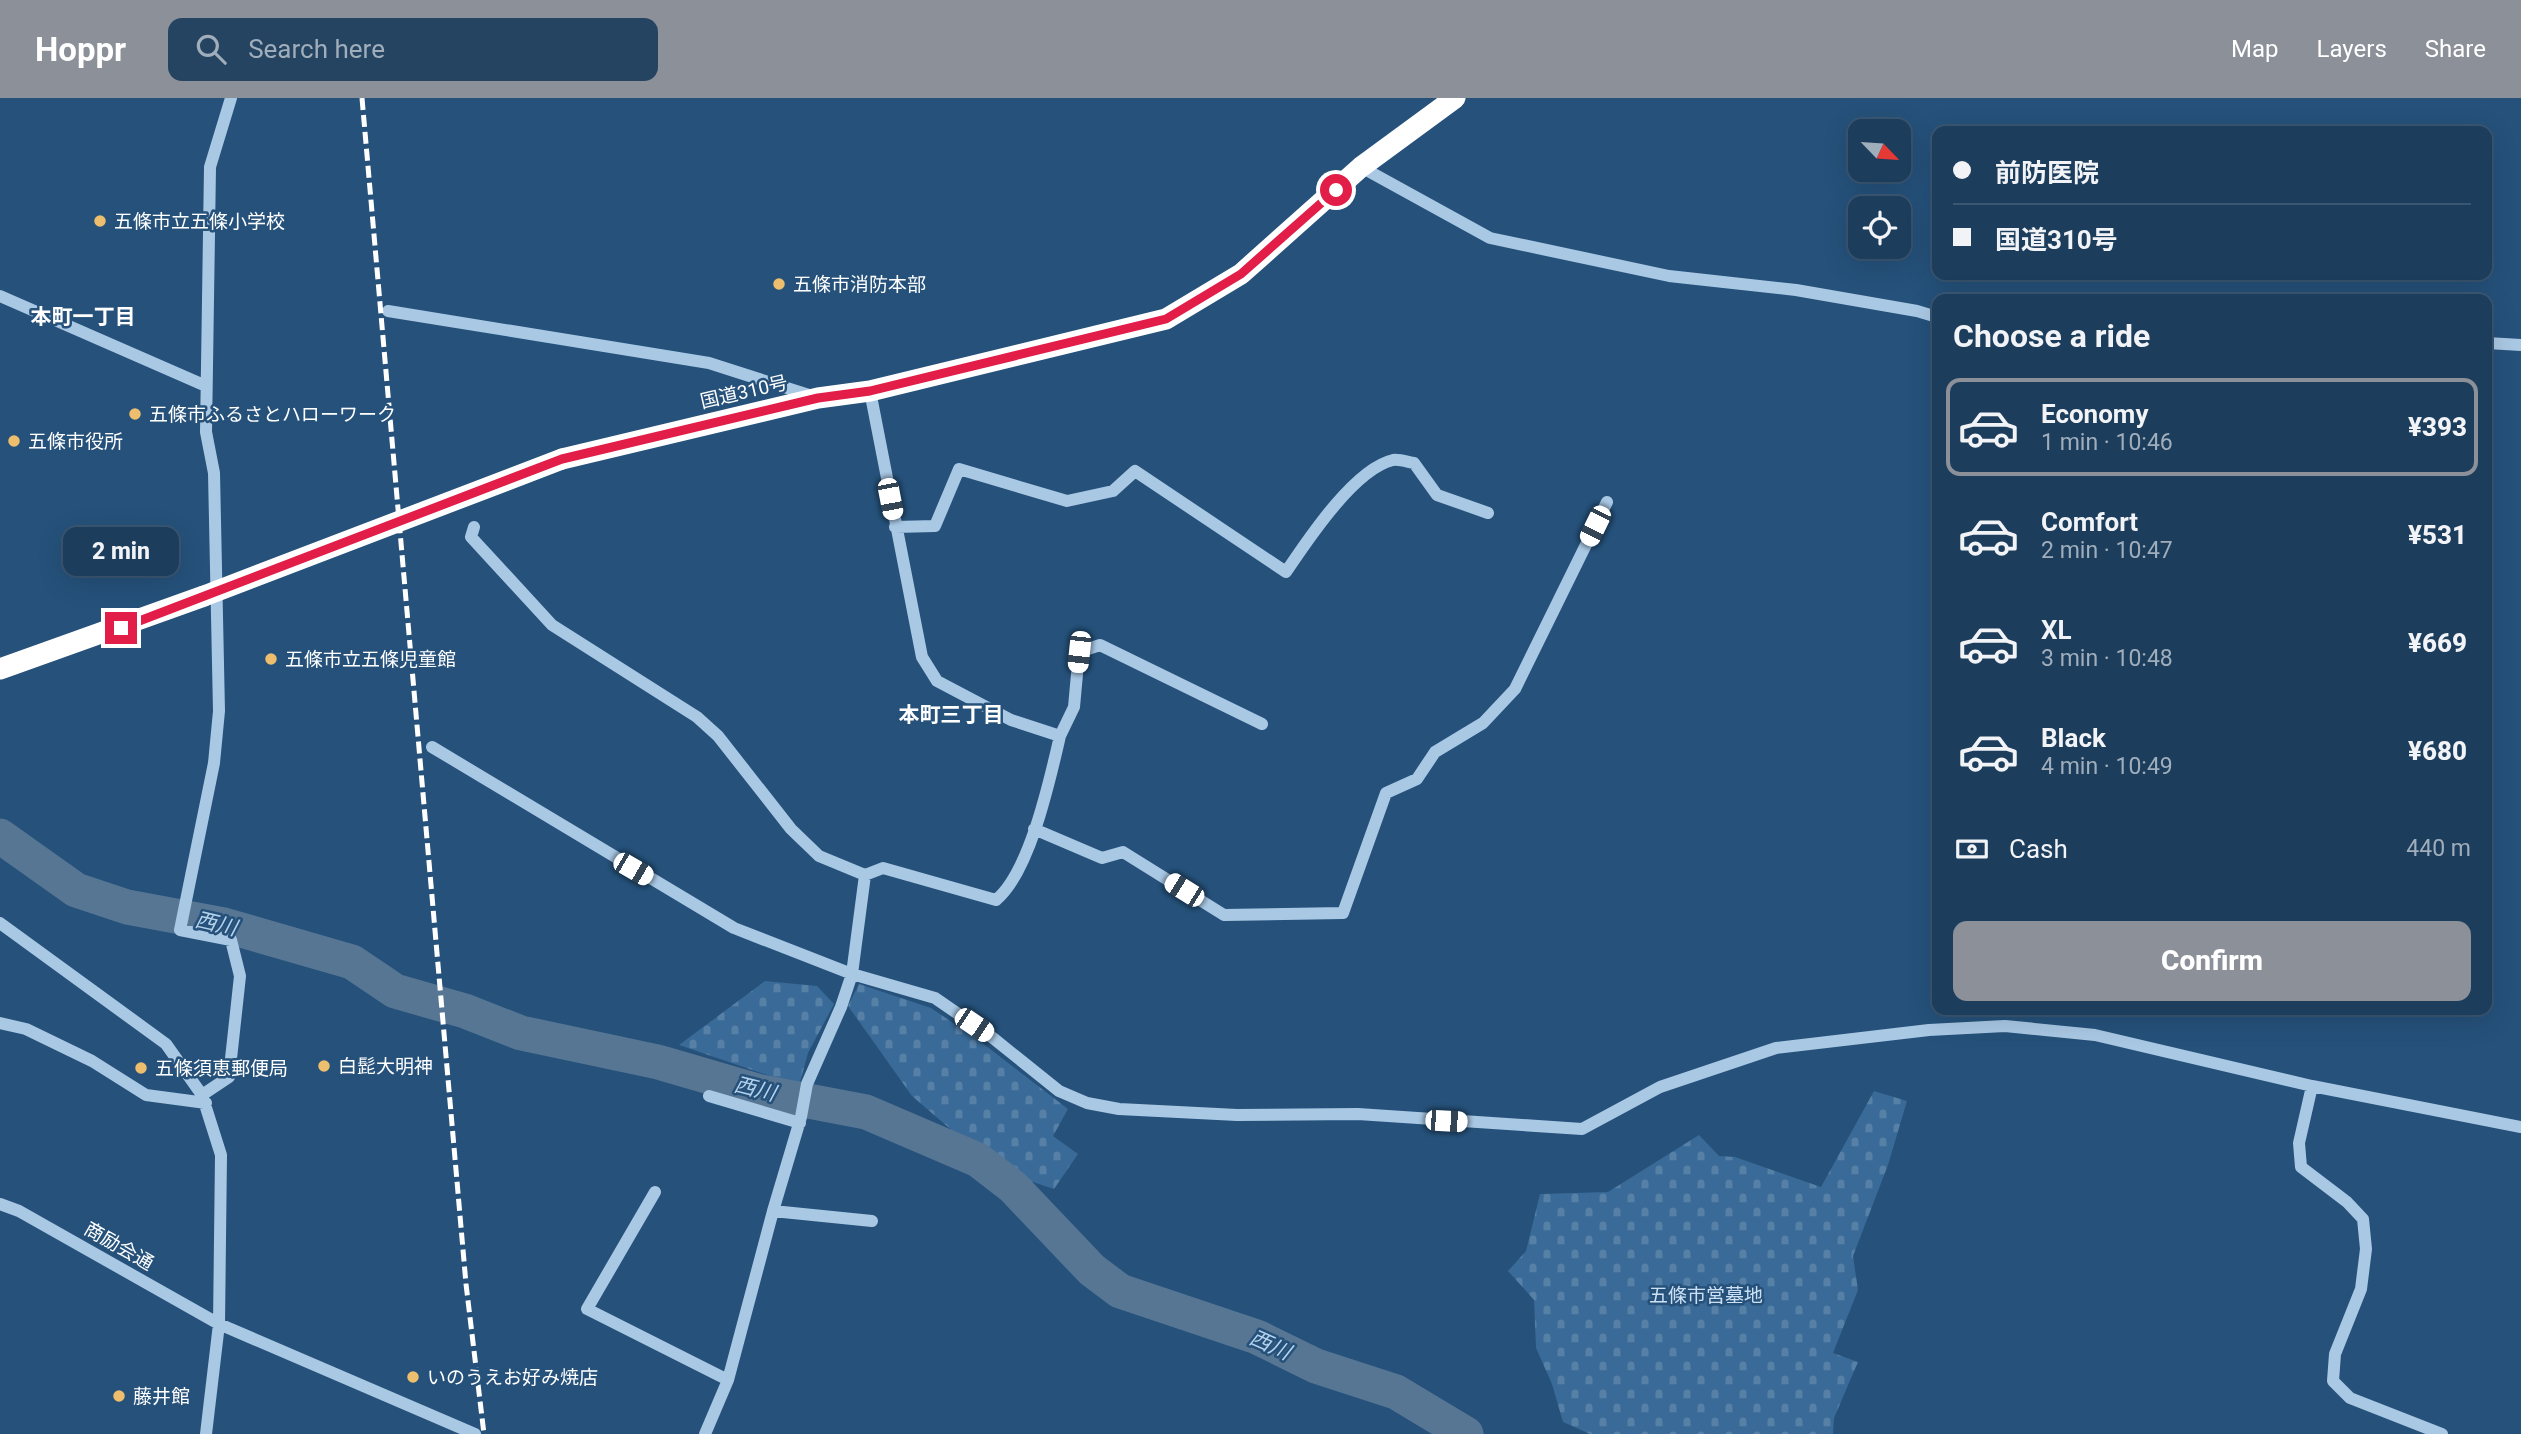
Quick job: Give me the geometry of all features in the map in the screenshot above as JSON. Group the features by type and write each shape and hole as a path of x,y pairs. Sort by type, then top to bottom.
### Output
{"highway":[{"name":"国道310号","path":"0,669 204,596 562,459 818,398 870,391 1166,319 1241,274 1361,167 1455,98"}],"street":[{"path":"0,1023 26,1029 92,1061 146,1095 204,1099 229,1077 240,976 231,940 180,930 214,763 219,711 214,473 206,432 210,167 231,98"},
{"path":"1361,167 1490,238 1669,276 1796,290 1932,316"},
{"path":"0,296 206,386"},
{"path":"388,311 709,363 818,398"},
{"path":"2492,343 2521,345"},
{"path":"870,391 922,657 937,681 1011,720 1060,736"},
{"path":"895,527 934,526 959,469 1066,501 1113,491 1135,471 1286,572 1321,521 1360,479 1393,460 1414,463 1437,495 1488,513"},
{"path":"1034,829 1102,858 1123,852 1224,915 1343,913 1386,793 1417,779 1435,752 1483,723 1516,689 1606,502"},
{"path":"474,527 471,537 552,625 697,717 718,736 800,838 819,856 865,875 883,868 996,900 1010,889 1049,787 1060,736 1073,707 1079,652 1100,645 1262,724"},
{"path":"432,747 734,928 852,974 934,998 993,1038 1059,1091 1087,1103 1119,1110 1237,1115 1358,1114 1581,1129 1660,1087 1776,1048 1929,1030 2005,1026 2095,1035 2312,1086 2521,1126"},
{"path":"705,1434 728,1380 773,1211 801,1120 807,1084 841,1007 852,974 865,875"},
{"path":"0,923 166,1044 204,1099 221,1155 219,1324 206,1434"},
{"path":"2312,1086 2300,1143 2301,1167 2347,1202 2363,1219 2366,1249 2361,1289 2335,1354 2333,1381 2350,1398 2442,1434"},
{"path":"709,1096 801,1120"},
{"path":"656,1192 587,1309 728,1380"},
{"name":"商励会通","path":"0,1204 19,1212 219,1324 475,1434"},
{"path":"773,1211 872,1221"}],"green space":[{"path":"765,981 817,986 834,1004 808,1053 799,1086 679,1045"},
{"path":"859,984 931,1008 977,1039 1068,1109 1053,1136 1078,1154 1054,1189 1027,1180 977,1152 912,1096 848,1006"},
{"name":"五條市営墓地","path":"1874,1091 1907,1101 1888,1165 1853,1256 1858,1290 1833,1353 1858,1362 1834,1418 1833,1434 1590,1434 1563,1422 1552,1384 1536,1348 1534,1300 1508,1271 1526,1251 1540,1194 1608,1192 1699,1135 1719,1156 1735,1157 1821,1187"}],"waterway":[{"name":"西川","path":"0,836 76,890 127,907 224,925 352,962 395,991 465,1011 521,1033 658,1062 761,1092 866,1112 978,1160 1013,1187 1092,1270 1120,1291 1257,1337 1316,1366 1396,1392 1466,1434"}],"railway":[{"path":"362,98 466,1284 484,1434"}],"place":[{"name":"五條市立五條小学校","path":"100,221"},
{"name":"五條市消防本部","path":"779,284"},
{"name":"五條市ふるさとハローワーク","path":"135,414"},
{"name":"五條市役所","path":"14,441"},
{"name":"五條市立五條児童館","path":"271,659"},
{"name":"白髭大明神","path":"324,1066"},
{"name":"五條須恵郵便局","path":"141,1068"},
{"name":"いのうえお好み焼店","path":"413,1377"},
{"name":"藤井館","path":"119,1396"}],"district":[{"name":"本町一丁目","path":"83,317"},
{"name":"本町三丁目","path":"951,715"}],"route":[{"path":"121,628 562,459 818,398 870,391 1166,319 1241,274 1336,190"}]}
